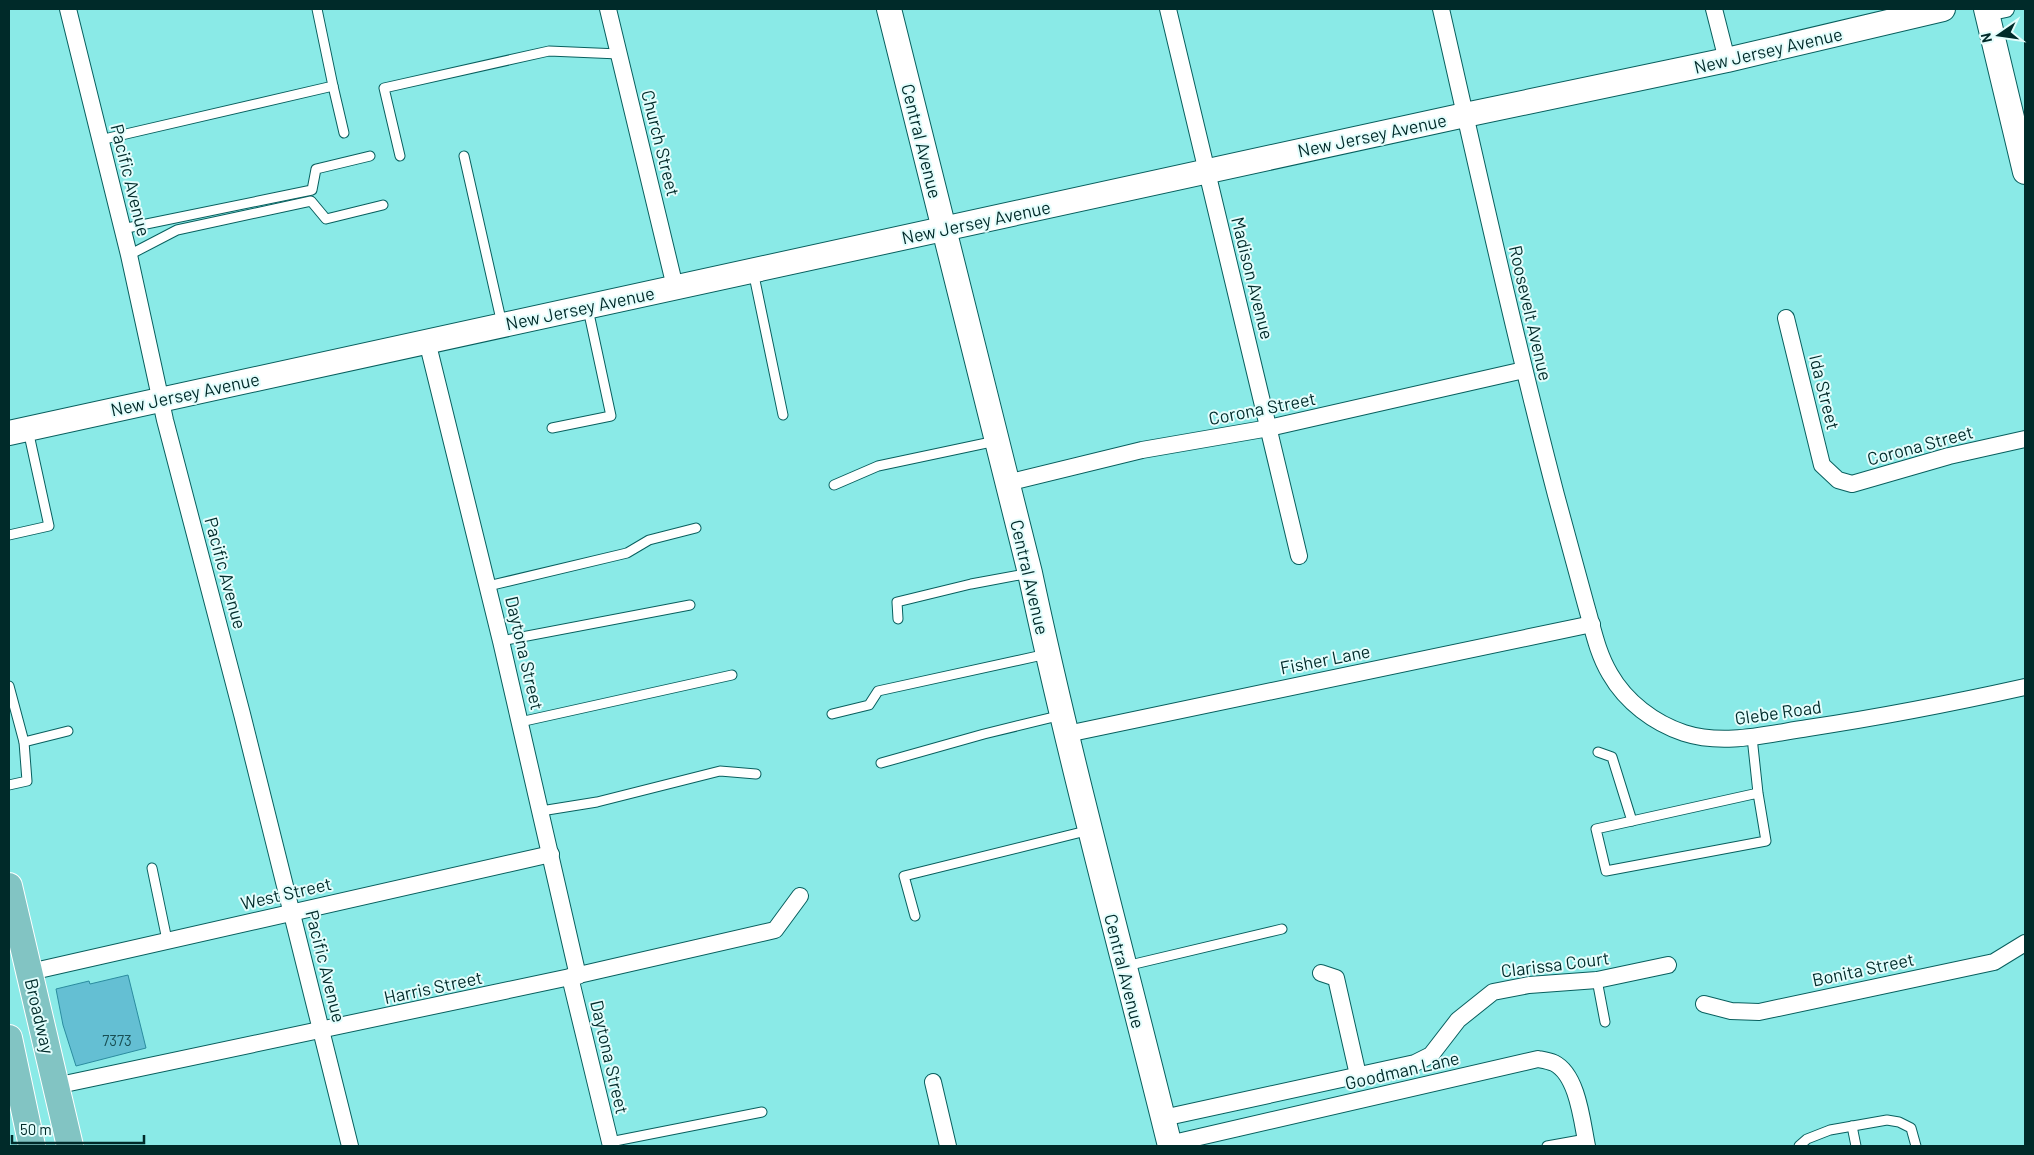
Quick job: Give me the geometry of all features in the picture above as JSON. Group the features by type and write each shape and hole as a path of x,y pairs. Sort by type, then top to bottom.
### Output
{"main road":[{"name":"Broadway","path":"9,886 70,1146"},
{"name":"Broadway","path":"10,1048 15,1093 32,1146"}],"street":[{"name":"Pacific Avenue","path":"68,9 129,255 160,400 242,714 350,1146"},
{"name":"Church Street","path":"608,9 675,287"},
{"name":"Central Avenue","path":"889,9 1030,573 1047,654 1123,967 1170,1145"},
{"name":"Madison Avenue","path":"1168,9 1299,556"},
{"name":"Roosevelt Avenue","path":"1441,9 1524,370 1592,624"},
{"path":"1714,9 1727,60"},
{"name":"New Jersey Avenue","path":"18,430 1465,115 1727,60 1943,9"},
{"path":"1993,10 2025,172"},
{"name":"Ida Street","path":"1786,318 1822,465 1829,472"},
{"name":"Daytona Street","path":"427,341 488,586 551,854 574,977 610,1144"},
{"name":"Corona Street","path":"1007,483 1142,450 1269,428 1524,370"},
{"name":"Corona Street","path":"1829,472 1838,480 1852,484 1949,456 2025,439"},
{"name":"Fisher Lane","path":"1065,724 1592,624"},
{"name":"Glebe Road","path":"1592,624 1596,642 1612,677 1630,699 1652,717 1676,730 1702,738 1752,737 1885,717 2025,687"},
{"name":"West Street","path":"30,972 551,854"},
{"name":"Harris Street","path":"56,1086 574,977 775,930 800,896"},
{"name":"Bonita Street","path":"1704,1004 1731,1011 1759,1012 1994,962 2025,943"},
{"name":"Clarissa Court","path":"1163,1118 1415,1062 1431,1055 1458,1020 1493,992 1530,985 1597,980 1668,966"},
{"path":"1321,973 1336,978 1358,1076"},
{"name":"Goodman Lane","path":"1170,1145 1538,1059 1554,1063 1568,1076 1573,1086 1586,1143"},
{"path":"933,1082 948,1146"}],"lane":[{"path":"317,9 344,133"},
{"path":"400,156 384,88 549,51 619,54"},
{"path":"100,140 333,86"},
{"path":"122,229 312,190 316,169 370,156"},
{"path":"464,156 502,325"},
{"path":"129,255 177,230 311,201 326,219 383,205"},
{"path":"753,270 783,415"},
{"path":"552,428 611,416 587,306"},
{"path":"9,535 49,526 18,430"},
{"path":"834,485 878,466 996,441"},
{"path":"488,586 627,553 649,540 696,528"},
{"path":"898,619 897,602 971,584 1030,573"},
{"path":"501,641 690,605"},
{"path":"832,714 869,706 878,691 1047,654"},
{"path":"520,722 732,675"},
{"path":"9,686 24,742 27,781 9,785"},
{"path":"881,763 984,734 1065,724"},
{"path":"24,742 68,731"},
{"path":"1752,737 1758,793 1766,841 1606,871 1596,829 1758,793"},
{"path":"1598,752 1612,756 1632,821"},
{"path":"541,811 597,802 720,771 756,774"},
{"path":"915,916 904,876 1090,830"},
{"path":"152,868 167,940"},
{"path":"1123,967 1282,929"},
{"path":"1597,980 1605,1022"},
{"path":"610,1144 762,1112"},
{"path":"1799,1146 1806,1139 1830,1130 1887,1120 1900,1122 1911,1128 1916,1146"},
{"path":"1852,1126 1856,1146"},
{"path":"1547,1146 1586,1143"}],"building":[{"path":"128,975 146,1048 76,1066 63,1025 56,989 89,981 90,984"}]}
